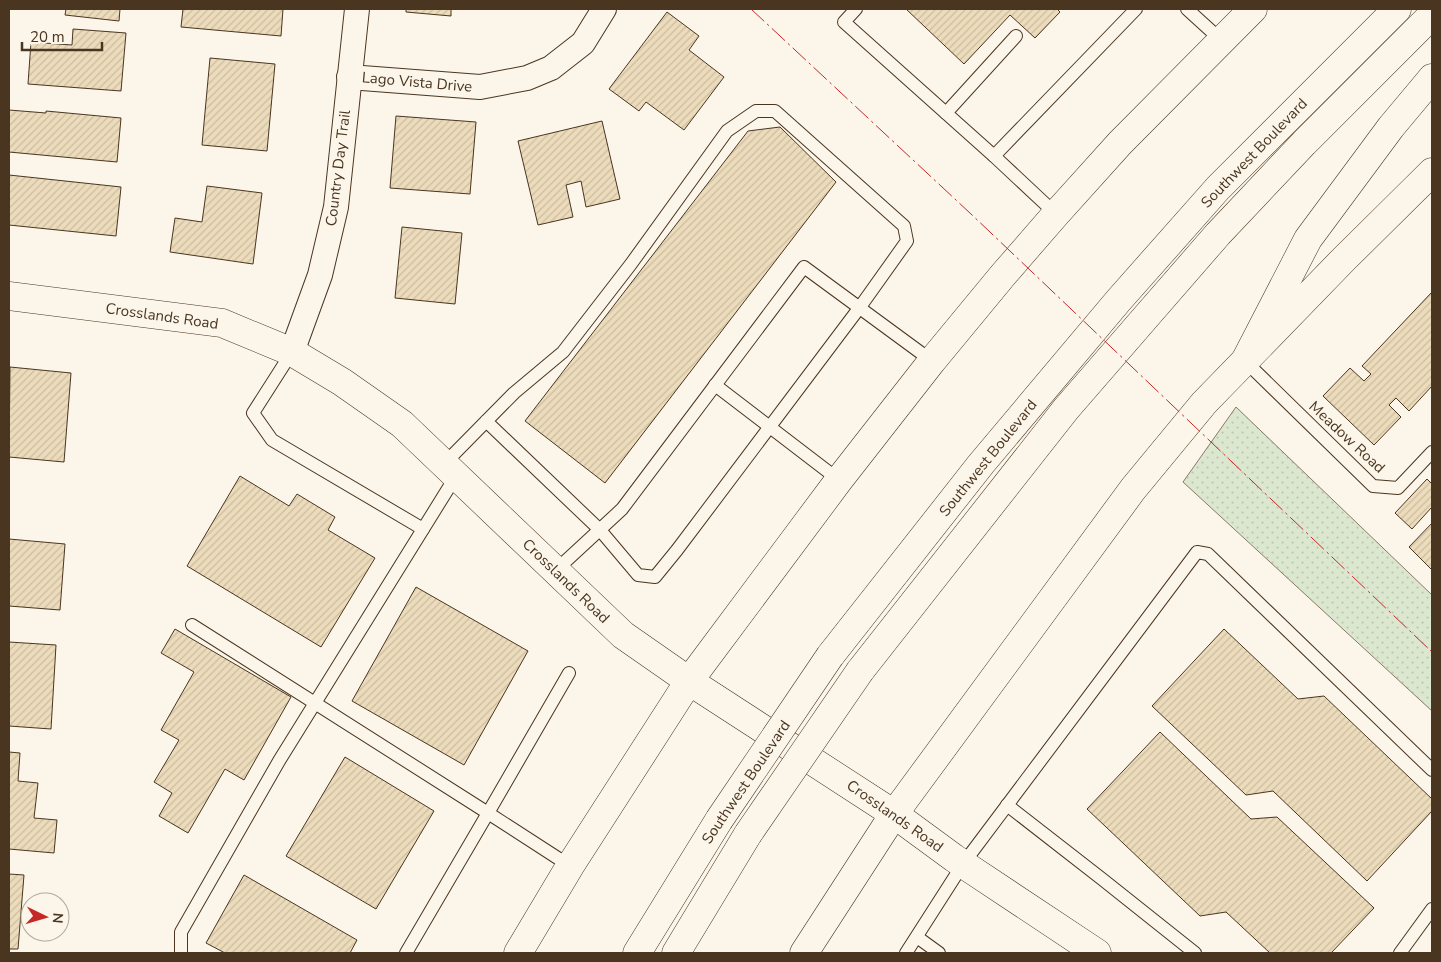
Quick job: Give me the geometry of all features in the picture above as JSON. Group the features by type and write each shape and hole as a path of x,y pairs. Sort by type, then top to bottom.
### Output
{"main road":[{"path":"518,953 570,866 689,681 839,480 932,360 1003,275 1120,143 1252,9"},
{"name":"Southwest Boulevard","path":"636,953 719,820 830,656 981,464 1118,301 1218,188 1397,9"},
{"name":"Southwest Boulevard","path":"676,953 748,834 860,671 1066,409 1218,234 1304,143 1432,15"},
{"path":"1245,361 1308,239 1391,127 1432,78"},
{"path":"804,953 894,814 1133,489 1204,403 1344,259 1432,172"},
{"name":"Crosslands Road","path":"9,296 222,323 292,352 342,382 402,424 622,635 689,681 894,814 963,864 1097,953"}],"street":[{"name":"Country Day Trail","path":"292,352 320,275 336,207 357,9"},
{"name":"Lago Vista Drive","path":"350,77 480,87 527,78 551,68 583,44 604,9"}],"lane":[{"path":"856,9 844,22 1056,214"},
{"path":"994,156 1136,9"},
{"path":"1187,9 1221,40"},
{"path":"946,113 1016,36"},
{"path":"181,953 181,932 278,761 423,529 450,470 486,421 514,393 563,352 631,264 727,131 756,111 775,111 904,226 907,241 860,307 678,550 655,576 638,575 600,530 486,421"},
{"path":"555,571 622,510 804,267 932,360"},
{"path":"292,352 253,413 272,440 423,529"},
{"name":"Meadow Road","path":"1245,361 1372,486 1398,488 1432,452"},
{"path":"715,385 839,480"},
{"path":"906,953 963,864 1197,552 1208,554 1432,770"},
{"path":"192,625 570,866"},
{"path":"406,953 569,672"},
{"path":"1007,806 1195,953"},
{"path":"1400,953 1432,909"},
{"path":"917,937 939,953"}],"green space":[{"path":"1236,407 1432,595 1432,711 1183,482"}],"building":[{"path":"66,9 120,9 119,21 65,15"},
{"path":"183,9 283,9 281,36 181,27"},
{"path":"406,9 451,9 451,16 406,12"},
{"path":"906,9 1057,9 1060,12 1035,38 1010,15 964,64"},
{"path":"667,12 699,36 689,50 724,77 684,130 646,102 639,111 609,89"},
{"path":"73,29 126,33 121,91 28,84 31,42 72,45"},
{"path":"210,58 275,64 267,151 202,145"},
{"path":"9,110 46,113 46,111 121,118 117,162 9,152"},
{"path":"396,116 476,122 470,194 390,188"},
{"path":"602,121 620,199 586,207 581,181 566,185 573,217 538,225 518,141"},
{"path":"780,127 836,182 605,483 525,421 748,131"},
{"path":"9,175 121,187 116,236 9,225"},
{"path":"207,186 262,193 253,264 170,252 175,218 202,222"},
{"path":"402,227 462,233 455,304 395,298"},
{"path":"1432,292 1432,386 1409,411 1396,398 1389,405 1401,417 1374,445 1323,396 1350,368 1364,381 1371,374 1362,366"},
{"path":"10,367 71,373 64,462 9,457"},
{"path":"240,476 289,506 297,494 335,517 328,530 375,558 321,647 187,566"},
{"path":"1427,479 1432,484 1432,507 1412,529 1395,513"},
{"path":"1432,523 1432,570 1409,547"},
{"path":"9,539 65,544 60,610 9,606"},
{"path":"416,587 528,651 464,765 352,701"},
{"path":"175,629 291,697 244,780 225,769 188,833 159,816 172,793 154,782 179,740 161,730 194,672 161,653"},
{"path":"1224,629 1298,699 1324,696 1432,799 1432,811 1367,881 1273,791 1246,795 1152,706"},
{"path":"9,642 56,645 51,729 9,726"},
{"path":"1160,732 1251,819 1277,817 1374,908 1331,953 1270,953 1226,912 1200,916 1087,809"},
{"path":"9,752 20,753 18,781 38,783 34,818 57,820 54,853 9,849"},
{"path":"345,757 434,811 376,909 286,856"},
{"path":"9,874 24,875 23,892 20,892 18,949 9,949"},
{"path":"244,875 357,940 350,953 225,953 206,943"}],"power":[{"path":"751,9 971,214 1432,652"}]}
